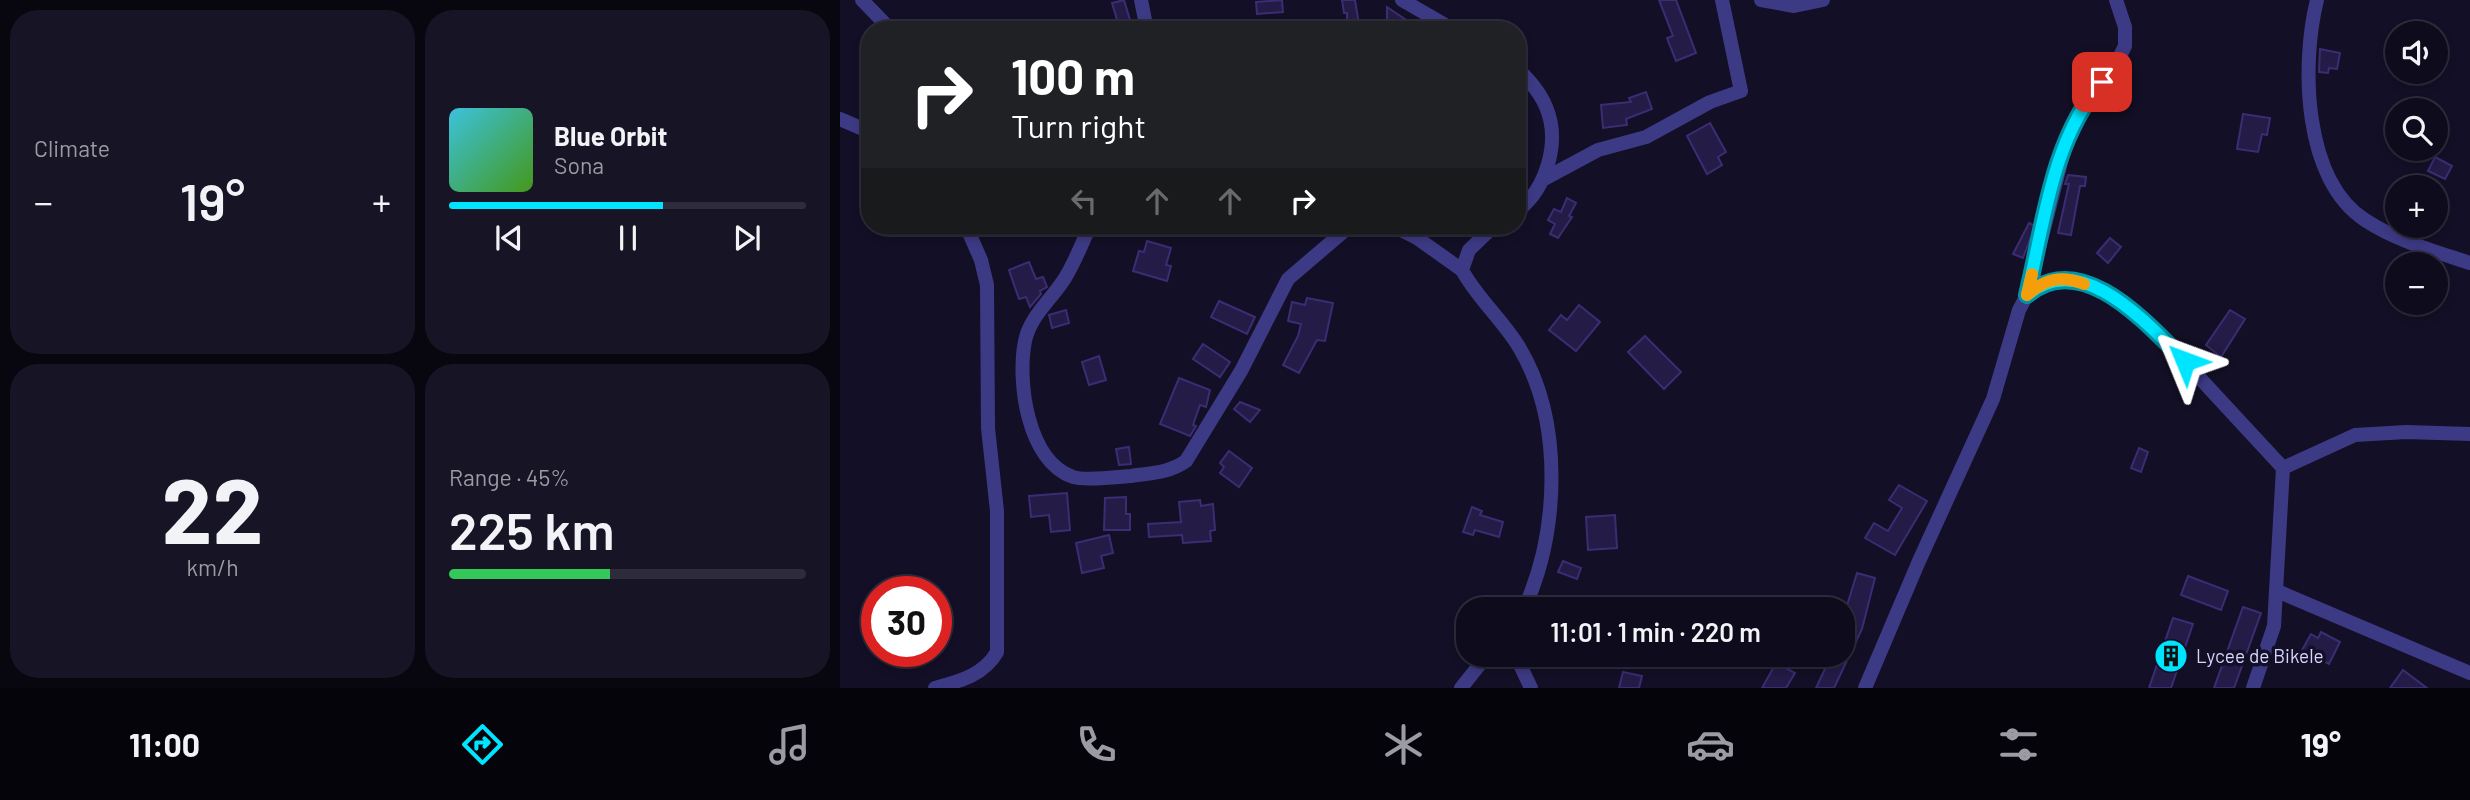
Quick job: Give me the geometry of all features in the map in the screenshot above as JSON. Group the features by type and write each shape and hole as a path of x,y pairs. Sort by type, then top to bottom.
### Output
{"street":[{"path":"862,0 882,21"},
{"path":"1141,0 1145,21"},
{"path":"1402,0 1438,21"},
{"path":"1544,179 1598,150 1646,137 1710,102 1741,91 1722,0"},
{"path":"1761,0 1794,6 1823,0"},
{"path":"1865,688 1993,399 2019,310 2027,295 2067,139 2088,97 2115,66 2125,46 2125,27 2116,0"},
{"path":"2316,0 2310,27 2308,57 2313,130 2322,163 2335,187 2350,208 2364,220 2395,237 2470,263"},
{"path":"1526,77 1534,85 1547,109 1551,125 1550,153 1544,179 1526,203"},
{"path":"840,119 861,128"},
{"path":"935,688 978,672 990,663 998,652 997,511 988,428 987,285 981,260 970,235"},
{"path":"1086,235 1064,280 1038,314 1026,337 1022,358 1024,400 1034,432 1046,457 1074,478 1120,477 1172,471 1186,461 1241,372 1288,279 1339,235"},
{"path":"1411,235 1462,270 1519,348 1545,414 1550,472 1549,520 1540,570 1529,597"},
{"path":"1462,270 1469,250 1485,235"},
{"path":"2027,295 2041,283 2060,279 2078,282 2107,293 2129,307 2185,361 2283,468 2274,626 2253,688"},
{"path":"2283,468 2355,435 2406,432 2470,434"},
{"path":"2277,591 2470,673"},
{"path":"1461,688 1478,667"},
{"path":"1521,667 1531,688"}],"building":[{"path":"1124,0 1130,21 1117,21 1112,3"},
{"path":"1282,0 1283,12 1257,14 1256,2"},
{"path":"1342,0 1355,0 1358,21 1347,21 1347,13 1344,13"},
{"path":"1659,0 1676,0 1696,53 1676,61 1667,38 1673,36"},
{"path":"1387,7 1408,21 1387,21"},
{"path":"2320,49 2340,53 2337,69 2329,68 2328,73 2319,72"},
{"path":"1646,92 1652,109 1626,119 1627,125 1603,128 1601,105 1631,102 1629,98"},
{"path":"2243,114 2270,118 2267,135 2262,134 2258,152 2237,149"},
{"path":"1710,123 1726,152 1718,157 1722,165 1707,174 1687,136"},
{"path":"2433,161 2443,161 2452,166 2447,175 2436,175 2428,171"},
{"path":"2068,175 2086,177 2085,186 2080,186 2071,235 2058,233 2069,184 2065,184"},
{"path":"1567,198 1576,203 1569,216 1572,217 1558,238 1550,234 1555,224 1548,220 1554,209 1561,212"},
{"path":"2029,223 2035,226 2023,258 2013,254"},
{"path":"2110,238 2121,247 2108,263 2097,253"},
{"path":"1147,241 1171,248 1166,265 1171,266 1167,281 1133,271 1139,251 1144,252"},
{"path":"1029,262 1036,279 1043,277 1047,287 1040,291 1041,294 1030,307 1026,297 1019,299 1009,270"},
{"path":"1307,298 1333,303 1325,341 1317,340 1299,373 1283,365 1301,324 1288,321 1292,302 1305,305"},
{"path":"1219,301 1255,317 1247,334 1211,317"},
{"path":"1579,305 1600,322 1576,351 1549,330 1561,315 1567,320"},
{"path":"1066,310 1069,323 1052,328 1049,315"},
{"path":"2230,310 2245,319 2221,357 2206,345"},
{"path":"1645,336 1681,372 1664,389 1628,352"},
{"path":"1203,344 1230,362 1220,377 1193,359"},
{"path":"1099,356 1106,380 1089,385 1082,362"},
{"path":"1179,378 1210,390 1206,407 1200,405 1193,425 1196,426 1190,436 1160,424"},
{"path":"1240,402 1260,410 1250,422 1234,409"},
{"path":"1129,447 1131,464 1119,465 1116,449"},
{"path":"2139,448 2148,452 2141,472 2131,468"},
{"path":"1229,451 1252,468 1239,487 1220,473 1224,467 1220,463"},
{"path":"1899,485 1927,501 1895,555 1865,538 1874,523 1888,531 1902,508 1889,500"},
{"path":"1067,493 1070,530 1051,532 1049,515 1031,517 1029,496"},
{"path":"1126,497 1130,530 1104,530 1105,498"},
{"path":"1200,500 1201,506 1213,504 1215,530 1210,531 1211,541 1183,543 1182,535 1149,537 1148,524 1181,522 1179,502"},
{"path":"1472,507 1482,511 1480,515 1503,522 1499,537 1475,530 1473,535 1463,532"},
{"path":"1615,515 1617,548 1588,550 1586,517"},
{"path":"1109,535 1113,553 1101,556 1104,568 1082,573 1076,543"},
{"path":"1563,561 1581,568 1577,579 1558,572"},
{"path":"1857,573 1875,578 1862,629 1855,644 1855,597 1850,597"},
{"path":"2188,576 2228,591 2221,610 2181,595"},
{"path":"2243,607 2261,613 2234,688 2214,688"},
{"name":"Lycee de Bikele","path":"2173,618 2193,624 2171,688 2149,688"},
{"path":"2321,632 2340,642 2329,664 2302,650 2311,634 2318,638"},
{"path":"1774,667 1784,667 1795,673 1786,688 1762,688"},
{"path":"1826,667 1844,667 1834,688 1816,688"},
{"path":"2403,670 2427,688 2390,688"},
{"path":"1623,672 1642,676 1639,688 1619,688"}],"slow traffic":[{"path":"2032,274 2027,295 2041,283 2060,279 2084,284"}],"place":[{"name":"Lycee de Bikele","path":"2171,656"}],"route":[{"path":"2102,82 2088,97 2067,139 2056,173 2027,295 2041,283 2060,279 2078,282 2107,293 2129,307 2185,361"}]}
